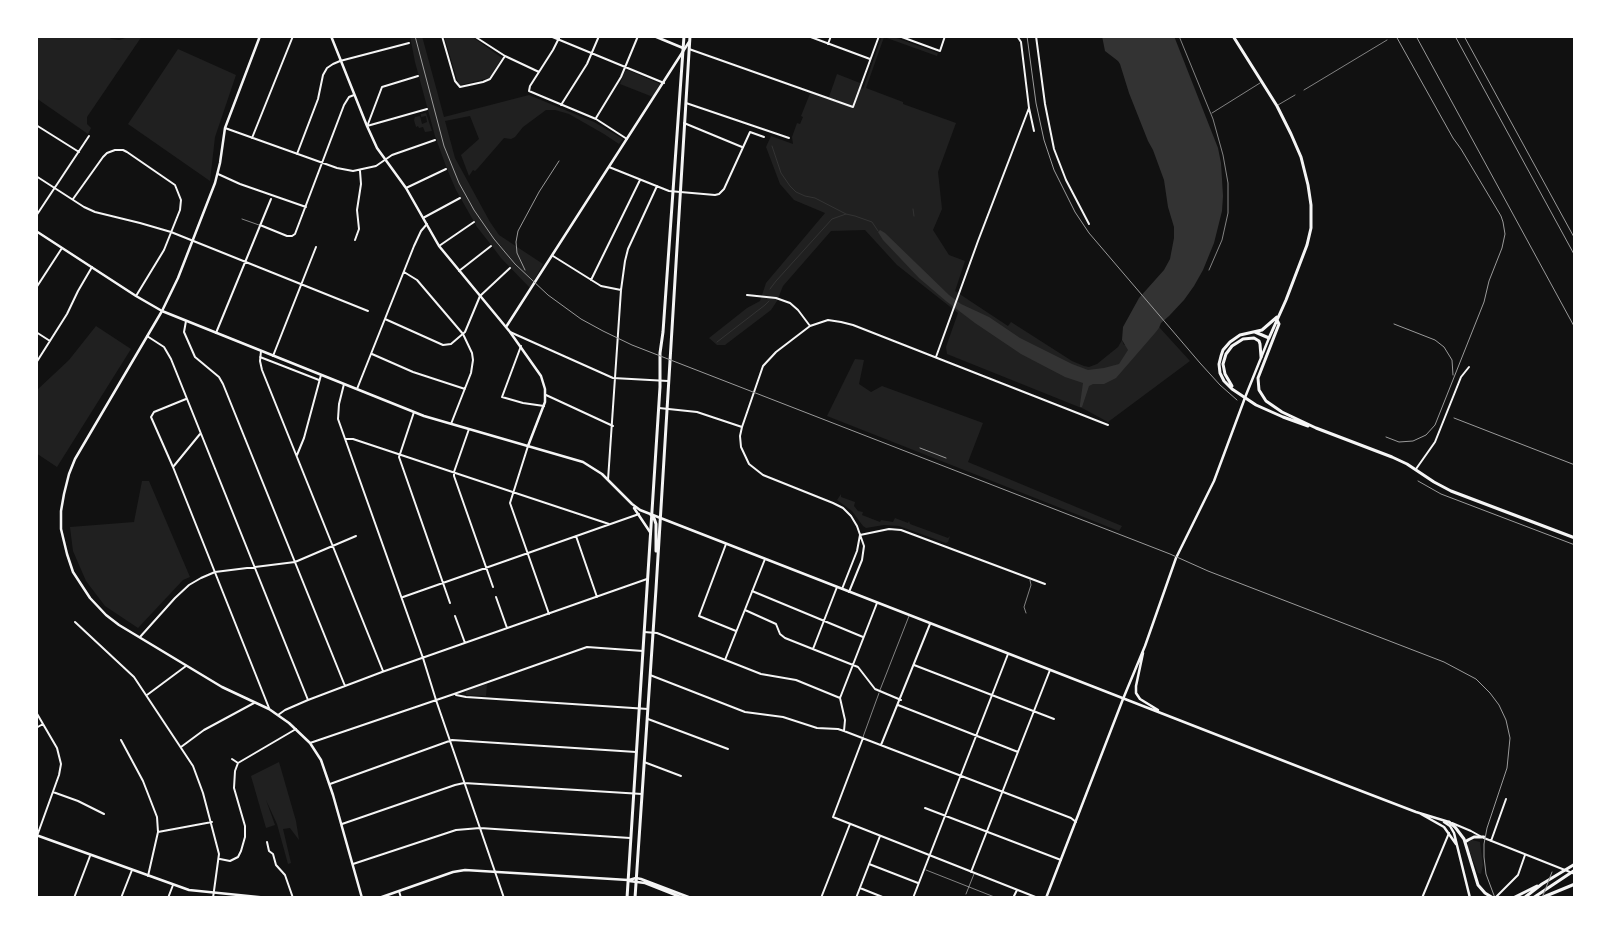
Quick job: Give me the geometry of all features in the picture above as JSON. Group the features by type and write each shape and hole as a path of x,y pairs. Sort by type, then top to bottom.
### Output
{"main road":[{"path":"635,898 681,192 686,103 686,49 684,36"},
{"path":"626,898 652,515 660,353 683,54 690,42 690,36"},
{"path":"1233,36 1277,106 1301,156 1308,185 1312,215 1310,236 1305,251 1269,338 1255,332"},
{"path":"1278,318 1264,328 1240,335 1223,350 1219,369 1222,377 1235,391 1283,417 1392,457 1451,490 1575,538"},
{"path":"1278,318 1279,324 1258,378 1259,390 1266,400 1316,428"},
{"path":"1228,384 1224,370 1224,361 1227,351 1234,344 1243,339 1254,338 1259,341 1261,346 1261,357"},
{"path":"652,515 656,524 658,564"},
{"path":"1449,822 1461,833 1466,842 1466,848 1478,885 1485,893 1494,898"},
{"path":"1466,842 1474,838 1484,838"},
{"path":"1512,898 1542,884 1575,864"},
{"path":"1533,898 1575,872"},
{"path":"1524,898 1542,884"},
{"path":"1541,898 1575,884"}],"street":[{"path":"113,36 123,36"},
{"path":"260,36 224,128 218,174 176,284 75,459 66,483 61,521 63,540 73,572 84,590 106,615 140,638 222,687 269,709 296,729 310,743 321,760 330,784 362,898"},
{"path":"252,138 293,36"},
{"path":"331,36 377,148 406,188 439,246 521,345 541,376 546,395 544,406 528,446 510,501 549,614"},
{"path":"442,36 455,81 460,86 484,82 490,79 506,56"},
{"path":"474,36 506,56 539,72"},
{"path":"550,36 559,38 664,83"},
{"path":"561,105 592,53 599,36"},
{"path":"596,119 615,90 638,36"},
{"path":"654,36 853,107 879,36"},
{"path":"690,42 694,36"},
{"path":"808,36 870,59"},
{"path":"828,44 831,36"},
{"path":"899,36 940,51 945,36"},
{"path":"1017,36 1022,53 1029,108 1034,130"},
{"path":"1036,36 1044,104 1054,150 1066,180 1089,224"},
{"path":"559,38 530,86 529,91 596,119 628,139"},
{"path":"297,154 318,99 324,71 340,61 409,43"},
{"path":"506,327 683,54"},
{"path":"367,126 382,87 418,76"},
{"path":"260,225 287,236 296,234 344,105 349,97 354,95"},
{"path":"686,103 789,138"},
{"path":"936,357 1029,108"},
{"path":"367,126 427,109"},
{"path":"684,123 742,147"},
{"path":"36,124 79,152"},
{"path":"224,128 322,163 345,170 360,171 376,166 392,155 435,140"},
{"path":"609,167 673,192 719,194 724,188 750,132 764,137"},
{"path":"36,216 89,136"},
{"path":"73,200 98,162 107,153 115,150 123,150 175,185 179,195 180,207 160,258 136,296"},
{"path":"406,188 446,169"},
{"path":"355,240 359,228 357,210 361,184 360,171"},
{"path":"218,174 240,184 306,207"},
{"path":"36,176 84,207 100,214 140,222 171,232 368,311"},
{"path":"591,280 640,180"},
{"path":"608,480 621,290 627,254 657,186"},
{"path":"424,218 460,198"},
{"path":"216,333 270,200"},
{"path":"439,246 474,222"},
{"path":"357,389 421,231 427,224"},
{"path":"36,230 162,311 414,412 583,462 608,480 640,510 1416,812 1438,823 1449,832 1457,845"},
{"path":"459,271 491,246"},
{"path":"273,356 316,247"},
{"path":"36,288 63,248"},
{"path":"552,256 606,288 621,290"},
{"path":"36,363 67,314 92,267"},
{"path":"385,319 444,345 451,344 467,330 480,296 510,268"},
{"path":"404,272 417,280 463,334 470,347 473,360 471,373 451,424"},
{"path":"747,295 776,298 787,302 798,310 810,326"},
{"path":"849,592 864,551 863,540 855,521 843,508 767,478 746,461 741,447 740,436 742,427 764,364 776,352 810,326 828,320 841,322 936,357 1108,425"},
{"path":"186,321 184,332 195,357 218,377 223,384 345,686"},
{"path":"36,332 50,341"},
{"path":"510,332 613,378 668,381"},
{"path":"147,336 162,345 168,352 308,700"},
{"path":"1046,898 1145,646 1176,558 1216,476 1269,338"},
{"path":"521,345 502,397 544,406"},
{"path":"261,351 262,370 383,671"},
{"path":"372,354 413,372 465,389"},
{"path":"260,357 319,380"},
{"path":"1416,469 1435,442 1463,374 1468,367"},
{"path":"297,456 304,438 320,375"},
{"path":"344,384 338,415 504,898"},
{"path":"546,395 613,426"},
{"path":"186,399 154,412 151,416 269,709"},
{"path":"658,408 704,414 742,427"},
{"path":"414,412 399,455 450,603"},
{"path":"469,429 454,472 454,479 493,587"},
{"path":"173,467 201,433"},
{"path":"346,439 353,439 609,524"},
{"path":"632,504 650,532"},
{"path":"402,597 639,514"},
{"path":"860,535 888,529 901,530 1030,580 1045,584"},
{"path":"842,589 857,552 860,535"},
{"path":"140,638 189,585 215,572 295,562 356,536"},
{"path":"576,536 597,597"},
{"path":"726,544 699,616 736,632"},
{"path":"725,660 765,559"},
{"path":"278,715 308,700 383,671 647,579"},
{"path":"813,650 837,587"},
{"path":"752,591 863,637"},
{"path":"496,597 507,628"},
{"path":"844,731 845,720 840,698 877,603"},
{"path":"745,610 776,624 780,634 785,638 860,669 872,686 901,700"},
{"path":"455,616 465,643"},
{"path":"74,622 134,676 181,747 199,780 212,822 220,859 213,898"},
{"path":"881,745 901,700 930,624"},
{"path":"644,632 653,632 762,674 796,680 840,698"},
{"path":"1145,646 1136,692 1140,699 1166,715"},
{"path":"310,743 587,647 643,651"},
{"path":"914,897 1008,654"},
{"path":"914,665 1054,719"},
{"path":"147,695 186,666"},
{"path":"973,872 1050,670"},
{"path":"650,675 745,712 783,717 817,728 844,731 1072,818 1076,822"},
{"path":"454,694 466,697 648,709"},
{"path":"181,747 204,730 255,702"},
{"path":"898,705 1018,752"},
{"path":"36,712 57,748 60,759 60,771 37,835 173,885 195,891 265,898"},
{"path":"647,718 728,749"},
{"path":"36,728 43,724"},
{"path":"220,859 230,861 238,857 242,851 244,826 234,788 238,763 296,729"},
{"path":"863,738 833,817 1038,898"},
{"path":"121,740 151,799 157,817 158,832 148,876"},
{"path":"330,784 450,740 636,752"},
{"path":"232,759 238,763"},
{"path":"644,762 682,776"},
{"path":"342,824 464,783 642,794"},
{"path":"53,792 78,800 104,814"},
{"path":"1491,841 1506,799"},
{"path":"925,808 1061,860"},
{"path":"1416,812 1471,830 1491,841 1575,872"},
{"path":"1436,817 1450,826 1454,833 1470,898"},
{"path":"158,832 212,822"},
{"path":"821,898 850,824"},
{"path":"353,864 453,830 480,828 630,838"},
{"path":"1422,898 1449,832"},
{"path":"856,898 880,836"},
{"path":"267,842 276,865 285,875 293,898"},
{"path":"74,898 90,854"},
{"path":"1494,898 1518,875 1525,854"},
{"path":"869,864 918,883"},
{"path":"121,898 132,870"},
{"path":"379,898 461,871 636,879 691,898"},
{"path":"636,879 683,898"},
{"path":"168,898 173,885"},
{"path":"860,888 885,898"},
{"path":"1014,898 1017,890"},
{"path":"399,891 402,898"}],"lane":[{"path":"1178,36 1211,114 1224,155 1229,192 1228,213 1222,240 1208,270"},
{"path":"1304,90 1387,40"},
{"path":"1211,114 1261,82"},
{"path":"1277,106 1295,95"},
{"path":"242,219 260,225"},
{"path":"1026,613 1024,607 1030,580"},
{"path":"863,738 879,691 910,616"},
{"path":"924,869 997,898"},
{"path":"966,894 973,872"}],"shaded area":[{"path":"36,36 107,36 111,39 119,40 132,36 142,36 87,117 87,124 91,128 88,134 36,98"},
{"path":"410,36 422,36 444,117 529,95 594,122 623,139 619,144 569,114 555,110 546,110 523,127 515,137 511,139 504,138 469,176 461,155 479,139 470,116 445,121 455,158 490,222 499,235 543,264 530,288 501,258 477,227 456,190 435,136"},
{"path":"444,36 471,36 502,58 489,78 460,85"},
{"path":"882,36 891,36 938,53 937,56 884,37 866,88 903,102 903,104 956,123 938,172 942,209 933,230 949,255 965,261 955,291 1008,326 1011,322 1072,361 1084,366 1089,367 1097,364 1118,347 1122,340 1124,345 1159,327 1190,361 1108,422 1084,409 947,354 946,347 958,313 897,265 865,230 831,231 783,286 771,310 725,345 717,345 709,338 747,308 760,301 766,283 825,213 794,200 780,184 766,147 771,136 793,144 792,137 797,123 800,124 803,117 801,116 811,91 829,97 837,74 860,83 863,89"},
{"path":"1102,36 1174,36 1218,148 1223,196 1222,211 1214,243 1194,286 1116,378 1104,384 1089,386 1082,407 1080,407 1083,383 1065,377 1021,354 975,323 919,278 883,240 878,232 880,230 885,233 949,295 961,304 989,317 1020,338 1088,370 1119,364 1128,350 1122,340 1123,327 1139,298 1164,270 1170,259 1174,227 1168,207 1164,180 1153,150 1129,93 1120,64 1105,51"},
{"path":"178,49 236,75 215,137 210,181 128,124"},
{"path":"628,70 660,84 653,97 620,84 625,71"},
{"path":"426,113 432,131 425,132 423,127 416,127 414,120 415,117 420,116 422,124 427,122 426,116 421,117 421,114"},
{"path":"96,326 131,349 57,467 36,453 36,391 69,360"},
{"path":"855,359 864,360 859,384 871,392 882,386 983,423 968,462 1122,526 1119,531 827,416"},
{"path":"142,481 149,481 190,577 183,580 138,628 105,606 86,581 73,551 70,527 134,522"},
{"path":"841,494 841,497 855,502 854,506 858,511 863,512 862,515 880,522 881,520 893,522 895,518 908,523 909,521 910,524 948,538 950,536 948,542 946,543 899,526 884,525 866,528 852,511 837,500"},
{"path":"487,684 486,696 466,695 466,691"},
{"path":"279,762 296,821 299,840 290,828 283,829 291,863 288,864 277,824 266,800 275,825 266,828 251,776"},
{"path":"1472,840 1480,842 1483,865 1481,874 1478,873 1468,848 1468,842"}],"waterway":[{"path":"772,146 781,173 796,192 815,198 846,214"},
{"path":"913,209 914,216"},
{"path":"770,289 832,219 846,214 855,216 872,222 878,231"},
{"path":"717,342 769,301"}],"railway":[{"path":"415,36 444,146 459,183 474,210 494,239 515,264 548,295 581,319 632,345 1444,662 1476,679 1499,705 1506,720 1510,738 1507,768 1487,828 1484,844 1486,874 1495,898"},
{"path":"1027,36 1036,103 1044,140 1054,170 1075,212 1089,233 1200,363 1237,400"},
{"path":"1386,437 1399,442 1413,441 1426,435 1435,425 1484,302 1505,234 1501,216 1453,138 1396,36"},
{"path":"1416,36 1575,328"},
{"path":"1455,36 1575,256"},
{"path":"1464,36 1575,239"},
{"path":"525,270 517,253 518,231 539,192 559,161"},
{"path":"1394,324 1435,340 1444,347 1452,360 1453,375"},
{"path":"1454,418 1575,465"},
{"path":"920,448 946,458"},
{"path":"1418,481 1441,494 1575,545"},
{"path":"1542,898 1552,872"}]}
